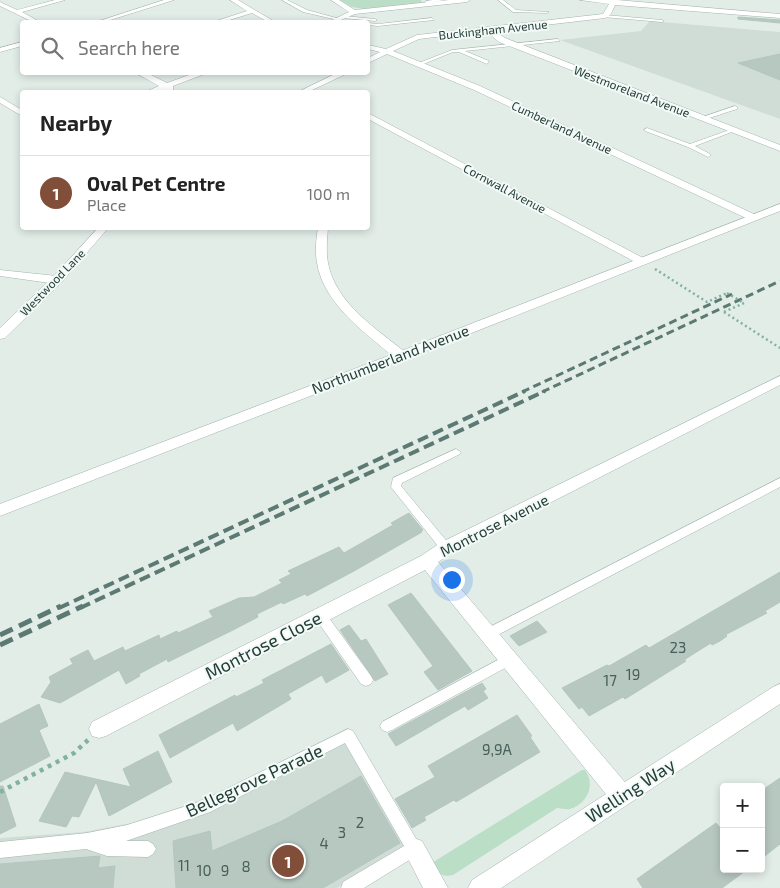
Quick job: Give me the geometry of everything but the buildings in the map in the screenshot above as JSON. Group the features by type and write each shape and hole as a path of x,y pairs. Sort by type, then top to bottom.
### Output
{"street":[{"path":"106,20 171,0"},
{"path":"233,0 269,20"},
{"path":"334,0 354,12"},
{"path":"338,19 354,12 467,0"},
{"path":"583,0 780,16"},
{"path":"16,12 56,1"},
{"path":"605,16 609,13 613,1"},
{"path":"0,4 33,20"},
{"path":"224,20 253,11"},
{"name":"Buckingham Avenue","path":"370,60 417,37 605,16"},
{"name":"Westmoreland Avenue","path":"487,30 498,38 512,44 780,148"},
{"path":"0,50 20,45"},
{"name":"Cumberland Avenue","path":"370,47 386,51 477,88 752,217"},
{"path":"144,75 175,90"},
{"path":"155,90 197,75"},
{"path":"309,90 340,75"},
{"path":"0,99 20,113"},
{"name":"Cornwall Avenue","path":"370,117 641,261"},
{"name":"Northumberland Avenue","path":"0,510 401,356 780,207"},
{"name":"Westwood Lane","path":"0,336 57,280 101,230"},
{"path":"323,230 323,265 332,287 348,310 401,356"},
{"path":"0,273 57,280"},
{"name":"Montrose Avenue","path":"621,795 427,561 446,548 780,380"},
{"name":"Montrose Close","path":"99,729 427,561"},
{"name":"Welling Way","path":"480,888 621,795 779,696"},
{"name":"Bellegrove Parade","path":"414,849 436,888"}],"lane":[{"path":"284,0 305,11 338,19 354,20"},
{"path":"500,0 515,10 547,12"},
{"path":"605,16 662,21"},
{"path":"370,24 432,19"},
{"path":"370,21 383,20"},
{"path":"418,64 459,50 558,40"},
{"path":"459,50 488,62"},
{"path":"703,118 735,108"},
{"path":"648,130 708,155"},
{"path":"690,146 734,130"},
{"path":"446,548 396,487 397,481 456,452"},
{"path":"488,634 780,482"},
{"path":"320,615 366,680"},
{"path":"387,726 509,659"},
{"name":"Bellegrove Parade","path":"0,850 87,841 128,833 205,807 348,735 414,849"},
{"path":"87,841 107,848 148,850"},
{"path":"349,888 414,849"}],"path":[{"path":"641,261 707,302 728,293 744,303 724,312 780,348"},
{"path":"0,792 74,753 99,729"}],"shaded area":[{"path":"650,21 780,32 780,119 560,40 641,31"},
{"path":"348,728 416,843 337,888 0,888 0,838 84,832 131,823 190,804 252,779"}],"green space":[{"path":"339,0 421,0 422,3 363,9 352,7"},
{"path":"582,770 585,770 588,776 590,788 585,798 576,807 568,809 557,808 453,875 443,875 430,864"}],"railway":[{"path":"542,392 780,281"},
{"path":"522,392 732,294"},
{"path":"59,608 525,391"},
{"path":"80,608 545,391"},
{"path":"0,635 61,606"},
{"path":"0,645 83,606"}],"place":[{"name":"Oval Pet Centre","path":"288,861"}]}
